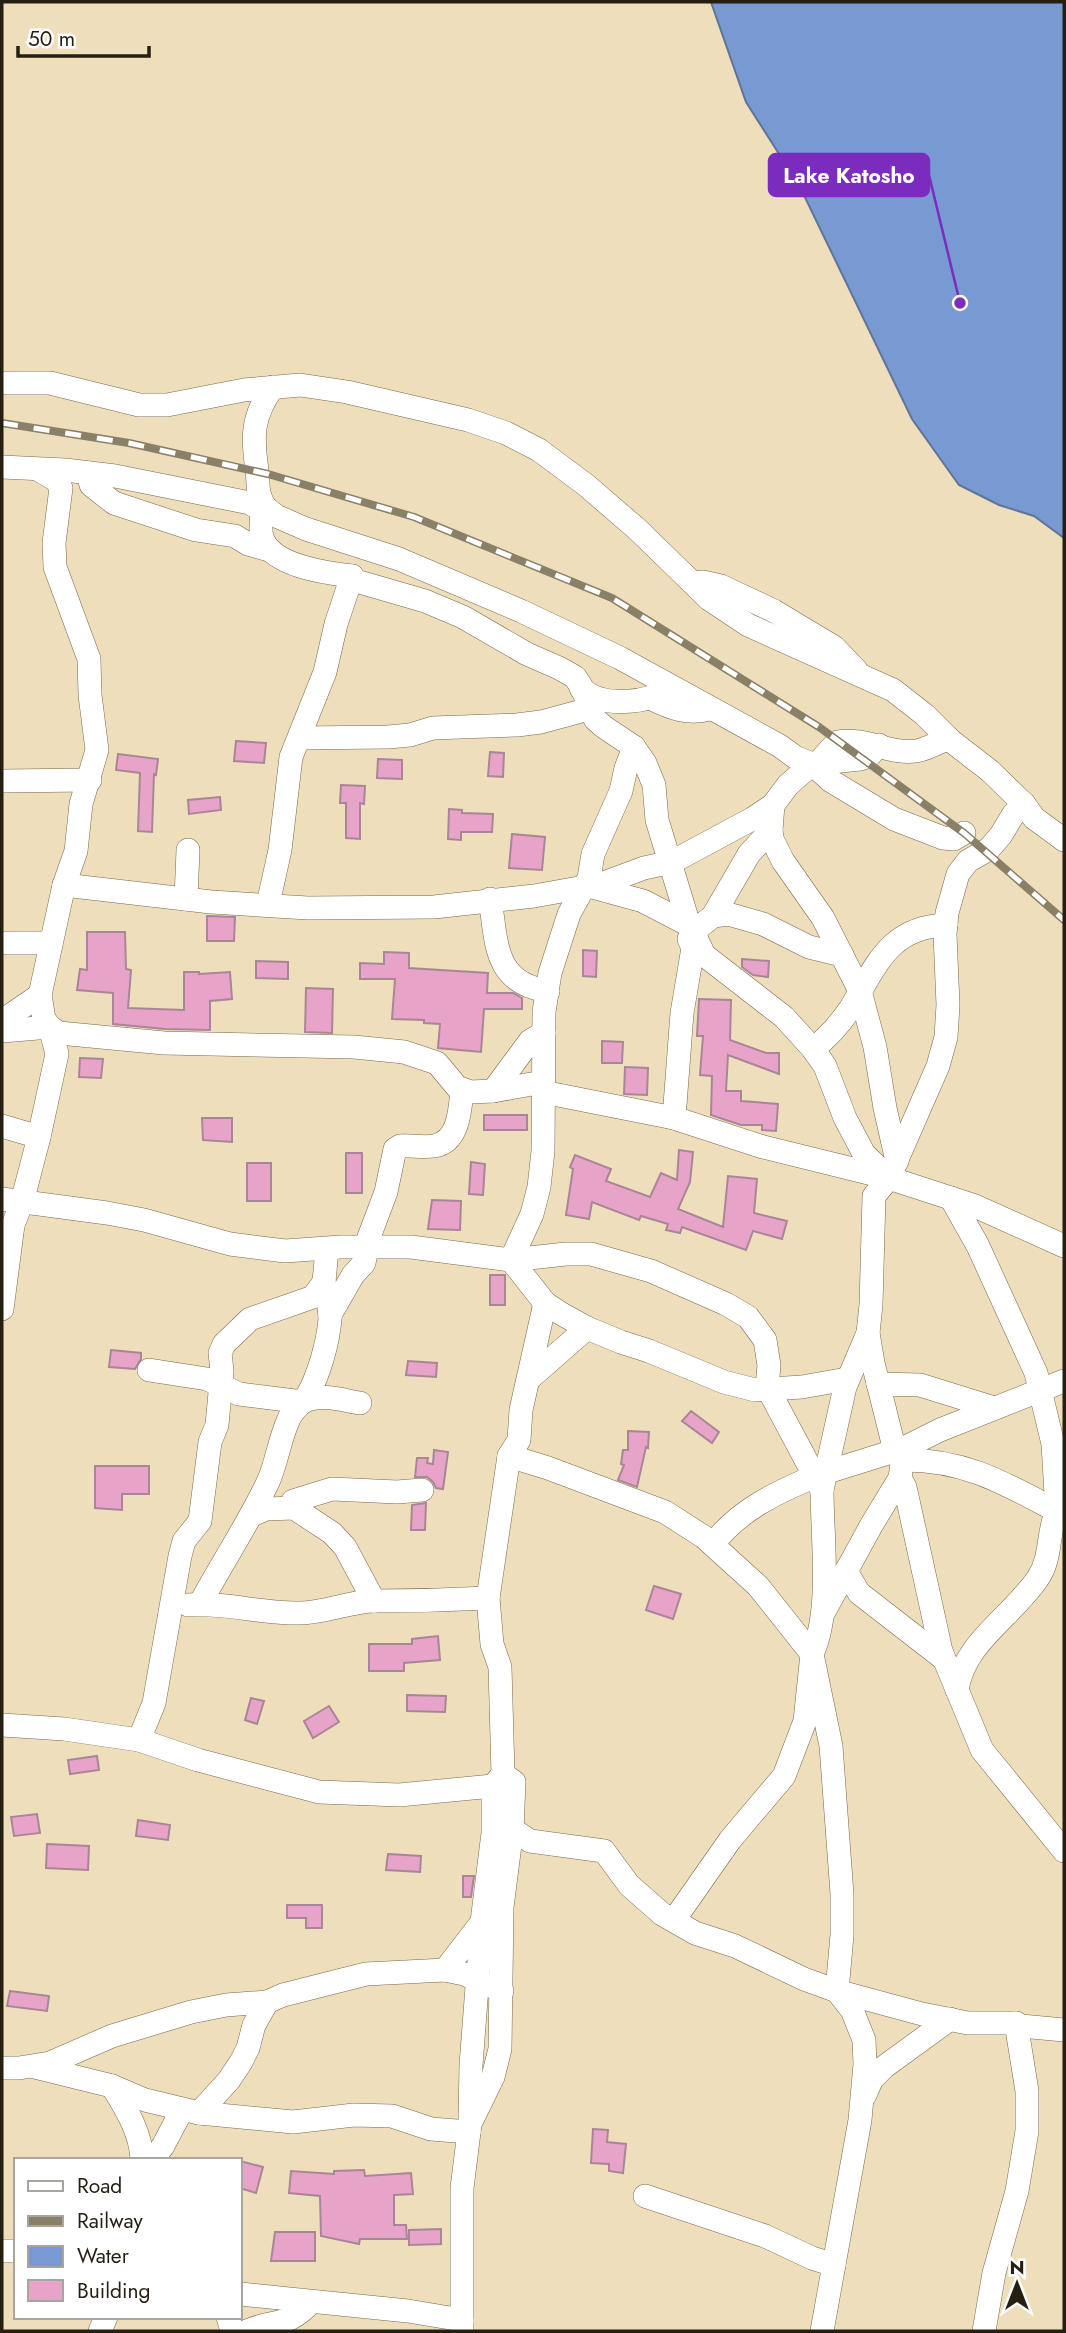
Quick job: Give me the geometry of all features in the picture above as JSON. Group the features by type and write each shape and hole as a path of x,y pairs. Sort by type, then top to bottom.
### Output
{"street":[{"path":"2,383 50,383 139,405 167,405 273,387 300,386 347,393 468,420 506,433 540,450 586,485 637,529 709,599 748,625 893,691 990,771 1024,804 1034,818 1064,840"},
{"path":"273,387 264,399 254,425 253,437 257,494 263,509 261,535 271,554 288,562 352,576 356,581 425,601 463,617 527,654 575,677 604,727 634,747 651,775 657,820 687,918 699,925"},
{"path":"2,467 88,473 250,503 306,529 399,559 521,611 620,658 661,693 711,709 814,764 831,781 915,829 954,839 964,833"},
{"path":"39,470 56,480 61,488 54,543 55,567 89,659 90,695 97,750 81,804 76,851 64,885 40,995 44,1019 50,1027 58,1033 133,1041 257,1047 354,1047 404,1052 437,1063 462,1090 493,1091 543,1087 674,1118 763,1147 893,1170"},
{"path":"88,473 92,485 114,503 196,530 235,536 248,544 269,550"},
{"path":"268,904 281,850 291,757 325,672 352,576"},
{"path":"300,738 388,737 410,735 433,728 517,725 554,719 585,698 593,696 606,700 661,693"},
{"path":"64,885 211,902 308,908 434,907 534,896 601,884 644,868 672,862 773,805 788,785 837,742 860,741 896,750 915,751 948,738"},
{"path":"512,1260 533,1214 539,1187 543,1151 544,1012 557,945 569,914 585,886 593,854 621,790 634,747"},
{"path":"2,781 90,780"},
{"path":"1024,804 989,849 971,858 960,870 955,882 946,925 946,1037 939,1066 893,1170 874,1196 868,1333 878,1383 901,1459 944,1659 982,1750 1064,1851"},
{"path":"773,805 772,839 783,861 823,918 860,990 875,1047 893,1170"},
{"path":"674,1118 680,1035 693,948 689,939 749,854 771,830"},
{"path":"186,899 188,850"},
{"path":"585,886 643,901 699,925 729,914 744,917 809,947 842,955"},
{"path":"491,899 495,940 506,968 519,982 535,989 548,990"},
{"path":"699,925 704,955 784,1017 813,1049 825,1066 845,1118 864,1154 951,1198 1014,1222 1064,1246"},
{"path":"813,1049 827,1038 849,1010 878,960 889,948 909,933 929,925 946,925"},
{"path":"2,943 51,943"},
{"path":"2,1021 40,995"},
{"path":"2,1031 50,1027"},
{"path":"2,1310 13,1226 12,1201 39,1137 57,1054 50,1027"},
{"path":"493,1091 530,1041 544,1033"},
{"path":"330,1315 353,1275 365,1263 369,1237 386,1192 395,1149 400,1146 436,1146 447,1141 454,1132 459,1115 462,1090"},
{"path":"2,1126 39,1137"},
{"path":"951,1198 1052,1385 1058,1511 1039,1577 978,1646 960,1673 957,1690"},
{"path":"12,1201 82,1208 144,1220 230,1244 285,1251 411,1247 512,1260 591,1254 651,1270 726,1304 748,1317 765,1340 769,1365 767,1387 806,1463 821,1480"},
{"path":"303,1402 309,1393 327,1338 330,1315 324,1282 327,1249"},
{"path":"512,1260 545,1303 587,1328 649,1350 724,1382 755,1390 847,1381 920,1385 994,1408"},
{"path":"139,1740 154,1703 176,1571 184,1541 200,1521 210,1441 217,1425 220,1353 224,1344 250,1319 313,1297 324,1282"},
{"path":"242,2294 408,2311 462,2326 462,2188 469,2128 482,1922 498,1780 500,1667 492,1644 488,1598 509,1456 519,1440 521,1410 545,1303"},
{"path":"530,1378 587,1328"},
{"path":"674,1920 730,1840 785,1776 805,1721 812,1654 818,1641 822,1616 821,1480 847,1381 868,1333"},
{"path":"149,1370 207,1379 239,1394 303,1402"},
{"path":"822,1616 901,1459 940,1430 1052,1385"},
{"path":"200,1604 269,1479 292,1410 312,1397 360,1403"},
{"path":"509,1456 665,1512 713,1544 758,1586 812,1654 831,1746 842,1894 842,1935 837,1991 852,2010 864,2040 865,2064 860,2120 822,2331"},
{"path":"277,1457 278,1467 293,1505 332,1533 345,1547 374,1601"},
{"path":"713,1544 746,1512 781,1490 901,1459 963,1466 1058,1511"},
{"path":"252,1514 293,1505 332,1489 422,1490"},
{"path":"846,1571 859,1593 944,1659"},
{"path":"171,1607 200,1604 299,1613 374,1601 420,1602 488,1598"},
{"path":"2,1725 64,1729 139,1740 198,1760 319,1792 400,1795 498,1780 514,1782 512,1829 502,1907 500,2049 493,2077 469,2128"},
{"path":"512,1829 530,1841 604,1851 629,1885 662,1914 695,1934 730,1944 804,1979 837,1991 968,2023 1016,2023 1021,2026 1064,2030"},
{"path":"445,1970 482,1922"},
{"path":"2,2068 50,2063 112,2036 191,2012 226,2005 267,2002 282,1994 366,1975 445,1970 464,1974 502,1991"},
{"path":"154,2158 190,2111 229,2080 248,2048 254,2025 267,2002"},
{"path":"861,2104 872,2079 884,2067 950,2019"},
{"path":"984,2331 994,2273 1017,2191 1027,2131 1027,2091 1016,2023"},
{"path":"32,2066 190,2111 293,2122 354,2115 392,2116 431,2129 469,2128"},
{"path":"112,2087 128,2110 137,2132 142,2158"},
{"path":"645,2196 765,2236 834,2265"},
{"path":"247,2331 287,2321 301,2313 311,2302"}],"water":[{"path":"711,2 1064,2 1064,538 1034,516 999,505 959,485 912,419 800,187 746,102"}],"building":[{"path":"236,741 266,743 264,763 234,761"},
{"path":"490,752 504,753 503,777 488,776"},
{"path":"118,754 158,759 156,775 154,774 152,832 138,831 140,773 116,770"},
{"path":"378,759 402,760 402,779 377,778"},
{"path":"341,785 365,786 364,804 360,803 360,839 346,838 346,803 340,803"},
{"path":"220,797 221,810 189,814 188,800"},
{"path":"449,809 462,810 462,813 493,814 492,832 461,832 461,840 448,839"},
{"path":"512,834 545,837 542,870 509,868"},
{"path":"207,916 235,917 234,941 207,941"},
{"path":"87,932 125,932 126,969 131,970 128,1008 184,1010 184,972 230,972 232,999 210,1001 210,1030 113,1024 113,993 77,990 80,969 87,970"},
{"path":"583,950 597,951 596,977 583,976"},
{"path":"384,952 409,953 409,968 488,973 487,993 513,993 522,998 522,1009 484,1009 481,1052 438,1048 440,1024 424,1023 424,1020 392,1019 395,979 360,979 360,963 384,964"},
{"path":"742,959 769,961 768,977 753,975 742,967"},
{"path":"256,961 288,962 288,979 256,978"},
{"path":"306,988 333,989 332,1033 305,1032"},
{"path":"699,999 731,1000 730,1040 766,1053 779,1053 779,1074 728,1055 726,1091 741,1091 741,1101 778,1104 776,1131 762,1130 762,1125 741,1125 711,1115 712,1076 700,1075 703,1036 697,1036"},
{"path":"602,1041 623,1042 622,1063 602,1063"},
{"path":"80,1058 103,1059 101,1078 79,1077"},
{"path":"625,1067 648,1068 647,1095 624,1094"},
{"path":"484,1115 527,1115 527,1130 484,1130"},
{"path":"202,1118 232,1118 232,1142 203,1140"},
{"path":"679,1150 693,1152 690,1182 678,1209 723,1227 728,1176 757,1179 754,1213 787,1221 782,1239 753,1231 746,1250 682,1227 680,1233 666,1230 668,1224 641,1216 639,1220 592,1202 589,1219 566,1215 573,1169 570,1167 575,1155 611,1169 606,1181 650,1197 661,1173 677,1180"},
{"path":"346,1153 362,1153 362,1193 346,1193"},
{"path":"471,1162 485,1164 483,1195 469,1194"},
{"path":"247,1163 271,1163 271,1201 247,1201"},
{"path":"432,1200 461,1201 460,1230 428,1229"},
{"path":"490,1275 505,1275 505,1305 490,1305"},
{"path":"111,1350 141,1353 141,1359 135,1369 109,1367"},
{"path":"408,1361 437,1363 436,1377 406,1375"},
{"path":"691,1411 719,1432 712,1443 682,1421"},
{"path":"628,1431 649,1432 648,1448 646,1447 637,1487 618,1480 624,1465 621,1464 623,1450 628,1450"},
{"path":"434,1450 448,1452 443,1489 436,1488 427,1477 415,1477 417,1458 428,1458 427,1463 433,1464"},
{"path":"95,1466 149,1466 149,1494 122,1494 122,1510 95,1508"},
{"path":"426,1503 425,1530 411,1530 412,1505"},
{"path":"654,1586 681,1594 673,1619 646,1610"},
{"path":"438,1636 440,1660 404,1663 404,1671 369,1671 369,1644 412,1644 412,1639"},
{"path":"407,1695 446,1696 445,1712 407,1711"},
{"path":"251,1698 264,1701 257,1724 245,1720"},
{"path":"329,1706 339,1722 313,1738 304,1721"},
{"path":"97,1756 99,1770 70,1774 68,1760"},
{"path":"37,1814 40,1833 14,1836 11,1817"},
{"path":"138,1820 170,1825 168,1840 136,1836"},
{"path":"47,1844 89,1846 88,1870 46,1868"},
{"path":"388,1854 421,1856 420,1872 386,1870"},
{"path":"463,1876 474,1876 471,1897 463,1897"},
{"path":"287,1905 322,1905 322,1928 306,1928 306,1918 287,1918"},
{"path":"10,1991 49,1996 47,2011 7,2006"},
{"path":"593,2129 608,2130 607,2142 626,2144 623,2173 609,2171 609,2164 591,2163"},
{"path":"242,2162 263,2167 256,2193 242,2189"},
{"path":"364,2170 365,2176 411,2173 413,2194 394,2195 394,2225 406,2225 407,2239 360,2239 359,2244 321,2236 320,2196 289,2193 291,2171 334,2174 334,2171"},
{"path":"441,2229 441,2244 409,2245 409,2230"},
{"path":"275,2232 315,2232 315,2261 271,2261"}],"railway":[{"path":"2,423 129,443 268,474 414,517 612,598 819,727 964,833 1064,920"}],"place":[{"name":"Lake Katosho","path":"960,303"}]}
